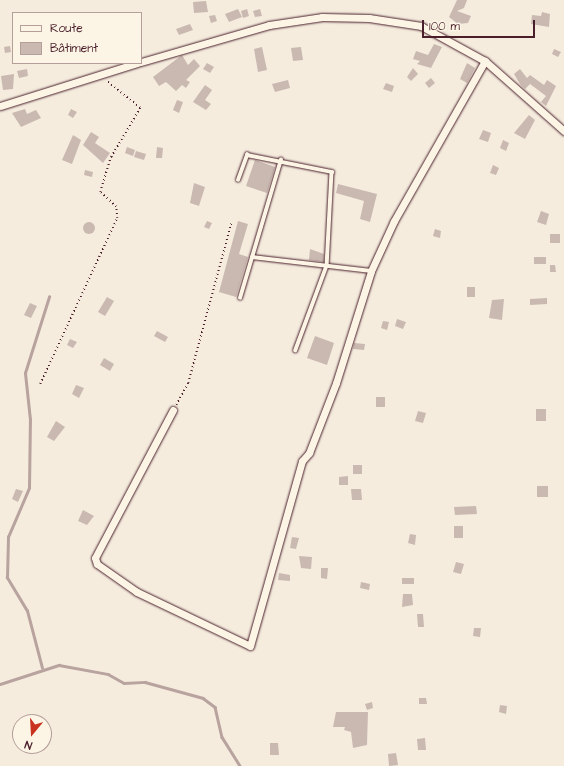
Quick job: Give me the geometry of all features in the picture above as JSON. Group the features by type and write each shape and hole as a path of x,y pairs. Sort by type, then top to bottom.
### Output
{"street":[{"path":"142,62 269,25 322,17 369,18 421,26 485,61 564,131"},
{"path":"173,410 95,558 97,564 137,592 250,646 302,461 309,453 336,383 371,271 394,221 485,61"},
{"path":"0,106 133,64"}],"lane":[{"path":"238,180 247,155 281,160 332,172 327,266 296,350"},
{"path":"240,298 281,160"},
{"path":"252,257 371,271"}],"path":[{"path":"40,384 117,218 116,207 100,192 111,157 140,108 100,74"},
{"path":"173,410 188,383 231,224"}],"building":[{"path":"457,0 467,0 464,8 457,11 471,16 468,23 458,24 449,17"},
{"path":"206,1 208,12 194,13 193,2"},
{"path":"238,9 242,17 229,22 225,14"},
{"path":"247,9 249,16 243,18 241,11"},
{"path":"260,9 262,16 255,17 253,11"},
{"path":"542,12 550,14 549,27 531,24 532,15 541,16"},
{"path":"215,15 217,21 211,23 209,16"},
{"path":"190,24 193,30 179,35 176,29"},
{"path":"434,44 442,47 431,68 417,64 420,61 413,59 416,51 428,55"},
{"path":"10,46 11,52 5,53 4,47"},
{"path":"262,47 267,70 258,72 254,49"},
{"path":"301,47 303,60 293,61 291,48"},
{"path":"554,49 561,52 558,57 552,54"},
{"path":"182,55 188,65 194,59 200,66 186,80 190,82 186,88 182,85 176,91 166,82 159,86 153,77"},
{"path":"207,63 214,67 210,73 203,69"},
{"path":"467,63 475,68 467,83 460,79"},
{"path":"413,68 418,74 411,81 407,77"},
{"path":"27,69 28,76 19,78 17,71"},
{"path":"520,69 527,78 530,75 544,85 547,80 556,86 546,106 541,102 546,96 530,84 525,89 520,84 514,74"},
{"path":"14,74 13,89 3,90 1,76"},
{"path":"431,78 435,83 429,88 425,83"},
{"path":"288,80 290,88 275,92 272,84"},
{"path":"386,83 394,86 392,92 383,89"},
{"path":"205,85 212,90 205,100 211,104 206,110 193,102"},
{"path":"177,100 183,102 179,113 173,110"},
{"path":"25,109 27,114 36,110 41,118 21,127 12,113"},
{"path":"71,109 77,112 73,118 68,115"},
{"path":"529,115 535,120 525,139 514,133"},
{"path":"483,130 491,133 488,142 479,139"},
{"path":"91,132 99,137 95,143 110,153 103,163 83,145"},
{"path":"73,135 81,140 72,164 62,160"},
{"path":"503,140 509,143 506,151 500,148"},
{"path":"127,147 135,150 133,156 125,153"},
{"path":"157,147 163,148 162,158 156,158"},
{"path":"136,151 146,154 144,160 134,157"},
{"path":"255,160 275,167 267,193 246,186"},
{"path":"493,165 499,168 496,175 490,173"},
{"path":"85,170 93,172 92,177 84,175"},
{"path":"194,183 205,187 199,206 190,203"},
{"path":"338,184 377,194 370,222 360,219 364,201 336,193"},
{"path":"541,211 549,214 546,225 537,222"},
{"path":"207,221 212,223 209,229 204,227"},
{"path":"238,221 248,224 239,254 248,257 236,297 219,292"},
{"path":"91,222 94,223 94,233 87,234 84,233 83,226 84,223"},
{"path":"435,229 441,231 440,238 433,236"},
{"path":"550,234 560,234 560,243 550,243"},
{"path":"310,249 324,254 324,262 309,260"},
{"path":"534,257 546,257 546,264 534,264"},
{"path":"550,265 555,265 556,272 550,272"},
{"path":"467,287 475,287 475,297 467,297"},
{"path":"107,297 114,301 105,316 98,312"},
{"path":"547,298 547,304 530,305 530,299"},
{"path":"504,299 502,320 489,318 492,300"},
{"path":"30,303 37,306 31,318 24,315"},
{"path":"397,319 406,322 403,329 395,326"},
{"path":"383,321 389,322 387,330 381,328"},
{"path":"157,331 168,337 165,342 154,336"},
{"path":"315,336 334,343 327,365 307,358"},
{"path":"70,339 77,342 73,348 67,345"},
{"path":"354,343 365,344 364,350 353,349"},
{"path":"104,358 114,364 110,371 100,365"},
{"path":"76,385 84,388 79,398 72,394"},
{"path":"376,397 385,397 385,407 376,407"},
{"path":"536,409 546,409 546,421 536,421"},
{"path":"418,411 426,413 423,423 415,421"},
{"path":"56,421 65,427 54,441 47,437"},
{"path":"353,465 362,465 362,474 353,474"},
{"path":"348,476 348,485 339,485 339,477"},
{"path":"537,486 548,486 548,497 537,497"},
{"path":"16,489 23,491 18,502 12,499"},
{"path":"351,489 361,489 362,500 352,500"},
{"path":"476,506 477,514 455,515 454,507"},
{"path":"83,510 94,516 87,525 78,521"},
{"path":"454,526 463,526 463,538 454,538"},
{"path":"410,534 416,535 415,545 408,543"},
{"path":"292,537 299,538 296,549 290,548"},
{"path":"299,556 312,557 311,569 301,568"},
{"path":"456,562 464,564 461,574 453,572"},
{"path":"321,568 328,568 327,579 321,578"},
{"path":"279,573 290,575 290,581 278,580"},
{"path":"402,578 414,578 414,584 402,584"},
{"path":"361,582 370,584 369,590 360,588"},
{"path":"403,594 412,594 413,605 402,607"},
{"path":"417,614 423,614 424,627 418,627"},
{"path":"474,628 481,628 480,637 473,636"},
{"path":"419,698 426,698 427,704 419,704"},
{"path":"372,702 373,708 367,710 365,704"},
{"path":"500,705 507,706 506,714 499,712"},
{"path":"336,712 368,712 367,745 353,748 351,732 344,730 345,727 333,727"},
{"path":"425,738 426,750 418,750 417,739"},
{"path":"270,743 278,743 279,755 270,755"},
{"path":"396,753 398,765 389,766 388,754"}],"waterway":[{"path":"42,668 27,611 7,578 8,537 29,488 30,420 25,373 49,297"},
{"path":"0,684 59,665 108,674 124,683 145,682 203,698 215,707 222,737 240,766"}]}
